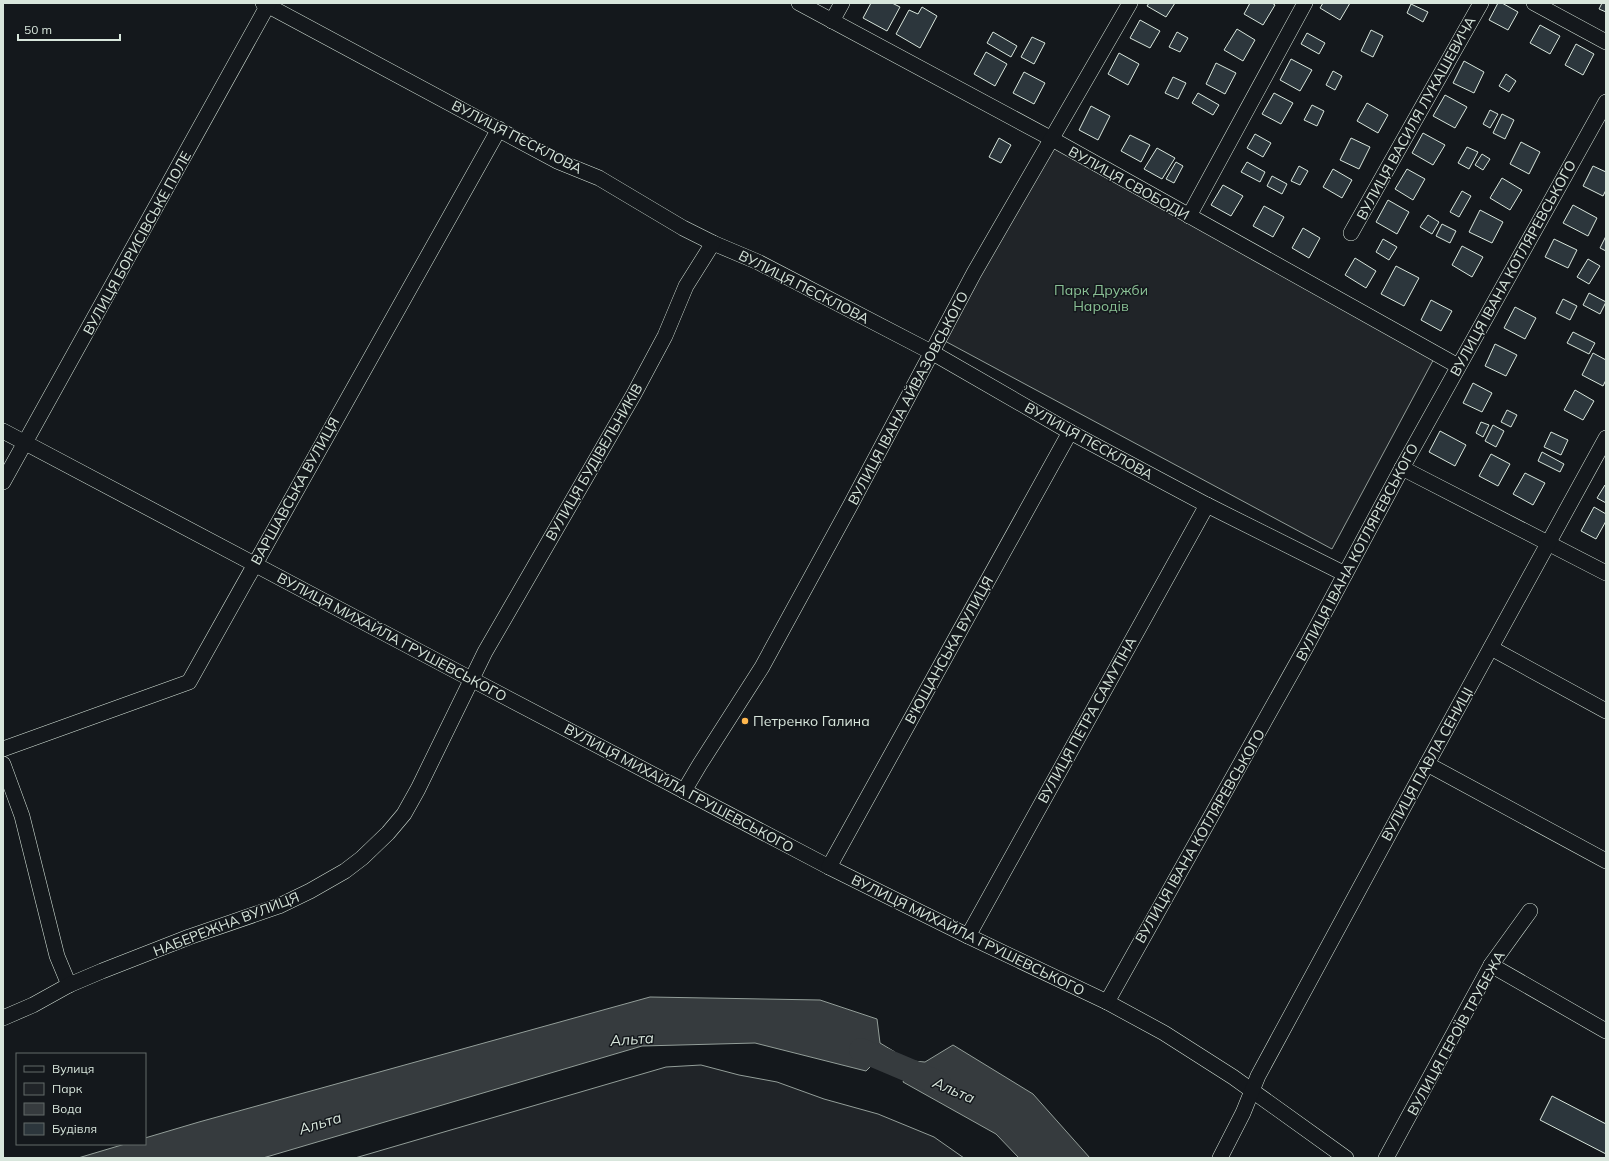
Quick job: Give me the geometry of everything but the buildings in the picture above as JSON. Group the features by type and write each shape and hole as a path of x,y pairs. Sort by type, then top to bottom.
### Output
{"street":[{"name":"ВУЛИЦЯ СВОБОДИ","path":"799,3 1052,139 1458,366"},
{"path":"832,21 842,3"},
{"name":"ВУЛИЦЯ ІВАНА АЙВАЗОВСЬКОГО","path":"684,791 762,667 933,353 984,255 1130,3"},
{"path":"1189,216 1305,3"},
{"name":"ВУЛИЦЯ ВАСИЛЯ ЛУКАШЕВИЧА","path":"1351,234 1481,3"},
{"path":"1534,3 1606,42"},
{"name":"ВУЛИЦЯ ПЄСКЛОВА","path":"267,4 557,161 599,178 656,213 713,242 758,262 933,353 1070,432 1345,574"},
{"name":"ВУЛИЦЯ БОРИСІВСЬКЕ ПОЛЕ","path":"3,482 26,443 267,4"},
{"name":"ВУЛИЦЯ ІВАНА КОТЛЯРЕВСЬКОГО","path":"1107,1002 1275,702 1458,366 1606,102"},
{"name":"ВАРШАВСЬКА ВУЛИЦЯ","path":"3,749 189,682 499,129"},
{"name":"ВУЛИЦЯ БУДІВЕЛЬНИКІВ","path":"471,679 509,608 577,495 658,350 674,317 686,286 713,242"},
{"name":"ВУЛИЦЯ МИХАЙЛА ГРУШЕВСЬКОГО","path":"3,431 829,867 968,936 1107,1002 1164,1033 1205,1058 1346,1158"},
{"name":"В'ЮЩАНСЬКА ВУЛИЦЯ","path":"829,867 1070,432"},
{"name":"ВУЛИЦЯ ПАВЛА СЕНИЦІ","path":"1220,1158 1253,1092 1258,1076 1606,438"},
{"path":"1402,468 1606,573"},
{"name":"ВУЛИЦЯ ПЕТРА САМУТІНА","path":"968,936 1207,504"},
{"path":"1491,648 1606,711"},
{"name":"НАБЕРЕЖНА ВУЛИЦЯ","path":"3,1018 33,1005 69,986 189,937 279,906 310,891 345,871 377,844 404,814 418,789 471,679"},
{"path":"3,764 22,816 57,956 69,986"},
{"path":"1427,764 1606,861"},
{"name":"ВУЛИЦЯ ГЕРОЇВ ТРУБЕЖА","path":"1386,1158 1491,965 1530,911"},
{"path":"1491,965 1606,1031"}],"green space":[{"name":"Парк Дружби Народів","path":"1053,144 1437,353 1332,549 943,340"},
{"path":"701,1065 739,1075 777,1082 824,1099 878,1114 934,1137 964,1158 355,1158 666,1067"}],"water":[{"path":"650,997 820,1000 877,1019 880,1043 895,1052 888,1069 871,1066 866,1071 755,1043 642,1046 263,1158 78,1158 122,1145 146,1145 146,1138"},
{"path":"953,1045 1033,1094 1090,1158 1019,1158 996,1134 903,1082 912,1061 925,1062"}],"waterway":[{"name":"Альта","path":"861,1050 939,1083"}],"place":[{"name":"Петренко Галина","path":"745,721"}]}
